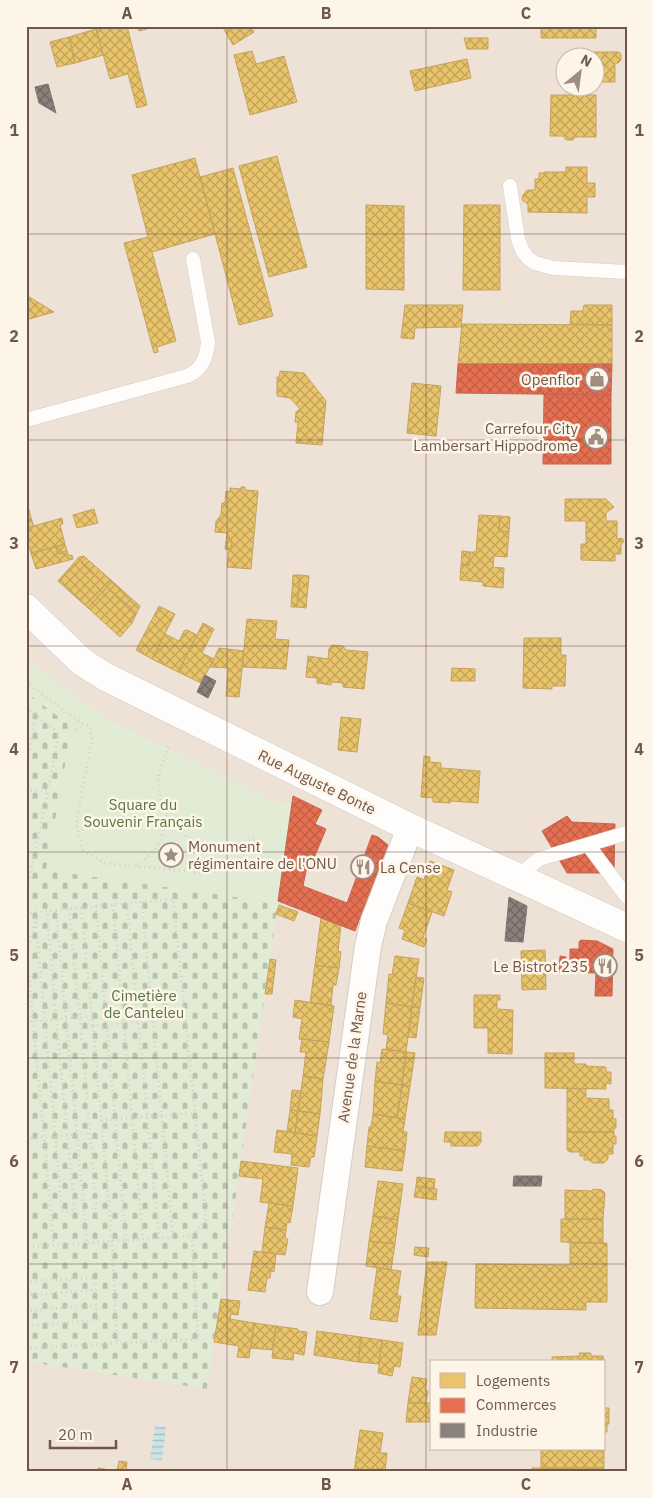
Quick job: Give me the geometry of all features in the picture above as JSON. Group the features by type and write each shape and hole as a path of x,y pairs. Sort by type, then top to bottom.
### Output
{"street":[{"name":"Rue Auguste Bonte","path":"26,608 82,662 106,677 411,828 627,928"},
{"name":"Avenue de la Marne","path":"320,1292 368,946 374,921 411,828"}],"lane":[{"path":"510,186 518,239 522,250 528,258 535,263 553,268 627,272"},
{"path":"26,420 187,376 198,369 206,355 208,342 193,259"},
{"path":"517,877 539,859 627,833"},
{"path":"588,845 627,897"}],"path":[{"path":"26,682 84,725 90,726 92,739 76,823 83,850 104,863 137,867 208,873 233,867 256,842 255,836 235,850 202,847 184,834 161,807 158,776 169,746"},
{"path":"26,708 59,733 26,896"},
{"path":"26,769 36,715"},
{"path":"76,730 84,725"},
{"path":"26,791 48,790"},
{"path":"137,867 155,850 162,836 168,815"},
{"path":"26,913 173,899 206,1220 192,1236 26,1247"},
{"path":"142,902 173,1238"},
{"path":"126,904 159,1238"},
{"path":"113,905 143,1239"},
{"path":"96,906 126,1240"},
{"path":"81,908 112,1241 116,1344"},
{"path":"69,910 96,1217"},
{"path":"35,912 62,1211 75,1210 47,911"},
{"path":"56,911 87,1243"},
{"path":"36,919 27,954 54,1245"},
{"path":"26,1022 92,1016"},
{"path":"93,1026 185,1017"},
{"path":"102,1120 196,1112"},
{"path":"26,1139 90,1133"},
{"path":"26,1348 198,1339 192,1236"},
{"path":"26,1281 95,1278 97,1320 26,1326"},
{"path":"26,1295 96,1290"},
{"path":"26,1311 96,1305"}],"shaded area":[{"path":"26,26 627,26 627,1472 26,1472"}],"green space":[{"name":"Square du Souvenir Français","path":"26,660 106,718 278,803 291,803 278,903 46,870 72,727 26,692"},
{"name":"Cimetière de Canteleu","path":"26,692 72,727 46,870 278,903 207,1389 29,1362 29,1356 26,1356"}],"water":[{"path":"155,1425 166,1427 162,1460 150,1459"}],"building: Logements":[{"path":"105,26 127,26 147,105 137,108 128,74 110,79 96,29"},
{"path":"138,26 158,26 139,31"},
{"path":"222,26 250,26 254,32 233,45"},
{"path":"541,26 596,26 596,38 541,38"},
{"path":"96,29 103,55 75,63 69,37"},
{"path":"69,37 75,63 57,67 50,42"},
{"path":"464,38 488,38 488,49 467,49"},
{"path":"252,51 256,64 284,56 297,102 250,115 234,55"},
{"path":"606,52 619,52 621,54 621,60 615,63 615,82 606,82"},
{"path":"467,59 471,78 415,91 410,71"},
{"path":"551,95 556,95 556,98 596,98 596,137 575,137 573,140 566,140 563,136 550,136"},
{"path":"277,156 307,267 269,277 239,166"},
{"path":"195,158 215,234 152,252 176,341 157,347 158,352 154,353 124,243 148,237 132,175"},
{"path":"566,167 587,167 587,183 595,183 595,197 587,197 587,213 528,212 528,204 522,200 523,195 527,190 535,190 535,179 539,179 539,173 566,172"},
{"path":"233,168 273,316 239,325 200,177"},
{"path":"366,205 404,206 404,290 366,289"},
{"path":"464,205 500,205 500,290 463,290"},
{"path":"26,295 54,312 26,320"},
{"path":"405,305 463,305 461,327 415,328 414,339 401,338"},
{"path":"584,305 612,305 612,325 570,324 571,311 583,311"},
{"path":"462,324 612,325 612,364 458,364"},
{"path":"280,371 304,373 326,401 322,445 296,443 298,423 295,422 296,412 300,409 290,398 277,396 277,377 279,377"},
{"path":"412,383 441,386 436,436 407,433"},
{"path":"241,487 245,487 245,490 258,491 251,569 227,567 229,549 231,550 232,542 227,533 215,532 216,521 221,515 222,503 225,503 226,491 230,492 230,488 241,489"},
{"path":"26,499 32,521 26,522"},
{"path":"565,499 606,499 614,507 606,513 606,521 617,521 617,539 622,538 624,541 621,545 621,554 615,554 615,561 581,560 581,544 586,544 586,521 565,521"},
{"path":"94,509 98,523 77,528 73,515"},
{"path":"479,515 500,516 499,531 509,532 507,557 494,556 493,567 504,568 503,588 483,586 483,582 460,580 461,565 469,565 470,552 476,552"},
{"path":"500,516 510,517 509,532 499,531"},
{"path":"62,518 63,524 60,525 65,544 31,553 26,528"},
{"path":"32,521 34,526 26,528 26,522"},
{"path":"227,533 232,542 231,550 225,549"},
{"path":"65,544 67,551 58,554 56,547"},
{"path":"56,547 58,554 67,551 69,556 72,555 73,559 36,569 31,553"},
{"path":"462,551 470,552 469,565 461,565"},
{"path":"84,556 86,558 81,563 107,587 88,608 58,581 79,557"},
{"path":"86,558 112,581 107,587 81,563"},
{"path":"293,575 300,575 297,607 291,607"},
{"path":"300,575 309,576 306,608 297,607"},
{"path":"112,581 140,606 132,623 129,621 136,613 107,587"},
{"path":"107,587 136,613 129,621 132,623 120,637 88,608"},
{"path":"159,606 175,614 152,659 136,650"},
{"path":"247,619 277,621 275,639 289,640 286,669 242,667"},
{"path":"203,623 214,629 202,653 214,659 201,683 178,672"},
{"path":"187,630 197,635 178,672 152,659 165,634 179,641 184,631"},
{"path":"524,638 561,638 561,655 566,655 565,686 552,686 552,689 523,688"},
{"path":"332,645 343,646 346,650 368,652 364,689 343,687 343,683 331,682 331,685 317,683 317,678 306,677 308,656 328,659 329,649"},
{"path":"219,648 244,651 239,697 226,696 228,668 210,667"},
{"path":"452,668 475,669 475,681 451,681"},
{"path":"341,717 361,719 357,752 338,750"},
{"path":"424,756 430,757 430,762 441,763 441,768 480,771 478,803 433,802 433,798 421,797"},
{"path":"430,861 454,870 447,890 452,892 444,916 408,903 417,877 424,880"},
{"path":"408,903 432,912 423,938 427,939 424,947 402,939 405,930 399,928"},
{"path":"279,905 298,912 294,921 276,914"},
{"path":"321,918 341,926 338,951 341,952 339,968 315,965"},
{"path":"545,950 546,989 522,990 521,951"},
{"path":"395,956 419,959 412,1007 386,1003 389,974 392,975"},
{"path":"270,959 276,960 272,994 265,994"},
{"path":"315,965 339,968 336,985 333,985 331,1005 310,1003"},
{"path":"416,977 424,978 420,1007 412,1007"},
{"path":"474,995 500,995 500,1000 497,1000 497,1009 513,1010 512,1054 488,1053 488,1028 474,1028"},
{"path":"295,1000 334,1006 329,1042 299,1039 302,1019 293,1017"},
{"path":"386,1003 412,1007 406,1052 386,1049 388,1035 383,1034"},
{"path":"412,1007 420,1007 416,1038 408,1037"},
{"path":"302,1039 329,1042 323,1079 303,1076 306,1052 300,1052"},
{"path":"382,1049 406,1052 402,1085 375,1081 377,1062 380,1063"},
{"path":"406,1052 415,1053 410,1086 402,1085"},
{"path":"545,1053 574,1053 574,1064 606,1067 606,1072 611,1072 611,1084 606,1083 606,1089 545,1088"},
{"path":"303,1076 323,1079 320,1114 298,1111"},
{"path":"375,1081 402,1085 397,1118 373,1114"},
{"path":"402,1085 410,1086 405,1119 397,1118"},
{"path":"567,1088 586,1089 586,1098 609,1099 609,1110 613,1110 613,1119 616,1119 614,1132 567,1132"},
{"path":"292,1090 301,1091 298,1111 290,1110"},
{"path":"290,1110 298,1111 295,1133 287,1131"},
{"path":"298,1111 320,1114 317,1136 295,1133"},
{"path":"373,1114 405,1119 403,1132 407,1132 405,1151 367,1146 369,1127 371,1127"},
{"path":"277,1130 317,1136 314,1157 311,1157 309,1167 291,1165 292,1154 274,1152"},
{"path":"445,1132 481,1132 481,1142 478,1146 451,1146 451,1142 444,1142"},
{"path":"567,1132 614,1132 616,1144 613,1144 613,1154 608,1154 608,1159 604,1163 593,1163 589,1160 584,1160 584,1156 580,1156 580,1152 570,1152 567,1150"},
{"path":"367,1146 405,1151 402,1171 365,1167"},
{"path":"241,1161 298,1168 293,1206 260,1202 263,1179 239,1176"},
{"path":"417,1177 435,1179 434,1189 416,1186"},
{"path":"378,1181 403,1184 398,1220 373,1216"},
{"path":"416,1186 437,1189 436,1200 414,1197"},
{"path":"593,1189 602,1190 605,1193 603,1219 565,1219 565,1190 592,1191"},
{"path":"269,1203 293,1206 290,1223 287,1222 286,1230 265,1227"},
{"path":"373,1216 398,1220 395,1244 369,1241"},
{"path":"561,1219 603,1219 603,1243 561,1242"},
{"path":"265,1227 286,1230 285,1238 288,1239 285,1255 262,1252"},
{"path":"369,1241 395,1244 391,1270 366,1266"},
{"path":"570,1243 607,1243 607,1302 586,1302 586,1310 475,1308 476,1264 570,1265"},
{"path":"415,1247 429,1248 428,1257 414,1255"},
{"path":"254,1251 276,1254 274,1272 271,1271 270,1278 267,1278 265,1292 248,1290"},
{"path":"427,1262 447,1262 436,1335 418,1335"},
{"path":"377,1268 401,1271 397,1296 401,1296 397,1322 370,1319"},
{"path":"221,1299 240,1301 238,1315 231,1314 230,1319 254,1323 249,1358 237,1357 239,1346 214,1342"},
{"path":"254,1323 276,1326 272,1350 251,1348"},
{"path":"276,1326 307,1332 304,1355 294,1353 293,1360 272,1358"},
{"path":"317,1331 361,1337 358,1362 314,1355"},
{"path":"361,1337 382,1340 379,1364 358,1362"},
{"path":"382,1340 403,1343 400,1367 394,1366 392,1376 378,1373"},
{"path":"579,1353 591,1353 591,1356 603,1356 604,1360 552,1360 552,1357 580,1356"},
{"path":"412,1377 427,1379 425,1390 428,1391 426,1403 408,1403"},
{"path":"408,1403 430,1403 430,1422 406,1422"},
{"path":"606,1408 609,1408 609,1424 607,1424 607,1432"},
{"path":"360,1430 383,1433 380,1453 387,1453 385,1472 354,1472"},
{"path":"541,1450 604,1450 604,1468 541,1468"},
{"path":"119,1461 127,1462 126,1472 97,1472 98,1468 117,1471"},
{"path":"532,1468 604,1468 604,1472 532,1472"}],"building: Commerces":[{"path":"458,364 612,364 611,395 456,393"},
{"path":"544,394 611,395 611,464 543,464"},
{"path":"293,796 322,810 315,824 326,829 314,858 309,856 303,886 347,903 372,835 388,845 355,931 278,901"},
{"path":"567,816 572,822 615,824 614,873 567,873 542,831"},
{"path":"581,940 597,941 613,949 612,996 595,996 596,973 559,972 560,956 566,957 565,964 570,964 570,949 579,949 579,942"}],"building: Industrie":[{"path":"48,84 56,113 39,103 35,87"},
{"path":"205,675 216,681 208,698 197,692"},
{"path":"509,897 527,906 523,942 505,941"},
{"path":"514,1176 542,1176 541,1186 513,1186"}],"place":[{"name":"Openflor","path":"597,379"},
{"name":"Carrefour City Lambersart Hippodrome","path":"596,437"},
{"name":"Monument régimentaire de l'ONU","path":"171,855"},
{"name":"La Cense","path":"363,867"},
{"name":"Le Bistrot 235","path":"605,966"}]}
